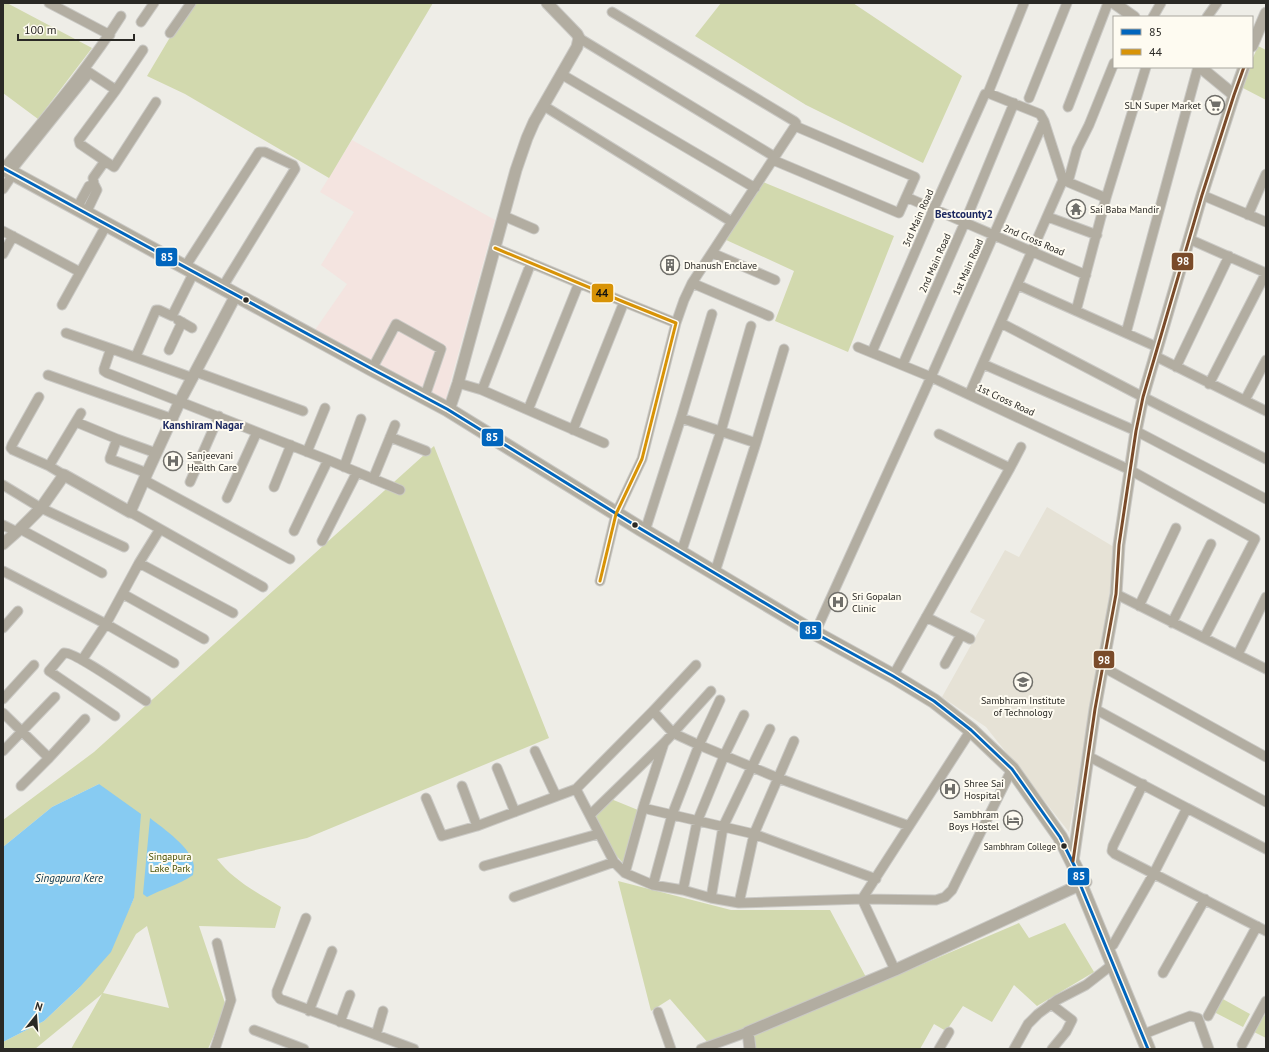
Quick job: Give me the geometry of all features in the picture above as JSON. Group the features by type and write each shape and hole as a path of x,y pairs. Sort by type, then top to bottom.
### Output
{"main road":[{"path":"8,171 372,369 425,396 681,553 815,633 893,676 934,701 971,730 1012,769 1060,837 1079,875 1109,946 1156,1049"},
{"path":"1109,946 1113,964 1148,1049"}],"street":[{"path":"49,3 110,35"},
{"path":"141,22 154,3"},
{"path":"170,33 191,3"},
{"path":"548,3 574,30 579,38 774,159 899,213 915,176 796,126 794,121 612,12"},
{"name":"3rd Main Road","path":"872,352 934,208 987,94 1024,3"},
{"path":"1030,98 1067,3"},
{"path":"1154,16 1162,3"},
{"path":"1208,16 1217,3"},
{"path":"1068,107 1114,4 1132,16"},
{"path":"1253,45 1261,38 1266,13"},
{"path":"3,189 8,171 87,71 121,16"},
{"path":"449,410 458,383 526,138 577,47 579,38"},
{"path":"143,50 79,142 80,144 114,167 156,102"},
{"path":"969,394 1032,251 1066,181 1077,149 1089,125 1113,65"},
{"path":"1076,311 1106,198 1146,68"},
{"path":"1126,333 1199,68"},
{"path":"1200,68 1234,95"},
{"path":"701,1049 748,1032 895,970 1079,875 1088,756 1116,594 1119,545 1136,431 1143,397 1202,195 1244,68"},
{"path":"87,71 116,90"},
{"path":"561,74 755,188"},
{"path":"987,94 1038,112 1044,121 1066,181 1106,198"},
{"name":"2nd Main Road","path":"903,364 965,222 1014,103"},
{"path":"544,106 732,222"},
{"name":"1st Main Road","path":"815,633 931,377 1044,121"},
{"path":"600,581 616,514 642,459 676,323 684,300 692,283 796,126"},
{"path":"172,316 190,269 259,152 265,152 293,165 295,169 222,288"},
{"path":"82,210 97,190 93,178 105,161"},
{"path":"1248,215 1266,174"},
{"path":"1202,195 1266,222"},
{"name":"2nd Cross Road","path":"906,197 1086,275"},
{"path":"504,216 534,229"},
{"path":"1048,217 1097,235"},
{"path":"62,305 107,224"},
{"path":"3,231 80,272"},
{"path":"3,254 13,236"},
{"path":"1189,239 1266,273 1209,384"},
{"path":"495,248 676,323"},
{"path":"712,253 775,280"},
{"path":"1176,367 1229,256"},
{"path":"482,390 531,263"},
{"path":"528,410 579,283"},
{"path":"692,283 769,316"},
{"path":"1018,285 1126,333 1176,367 1266,411"},
{"path":"130,512 180,401 236,295"},
{"path":"573,430 624,302"},
{"path":"136,356 156,310 160,310 192,328"},
{"path":"645,531 712,314"},
{"path":"168,350 182,322"},
{"path":"1001,323 1266,459"},
{"path":"372,369 396,324 441,349 425,396"},
{"path":"681,553 721,431 751,326"},
{"path":"66,333 303,410"},
{"name":"1st Cross Road","path":"858,347 903,364 1130,470 1255,538 1204,638"},
{"path":"715,572 784,349"},
{"path":"115,350 110,351 104,371 400,490"},
{"path":"1245,400 1266,360"},
{"path":"983,364 1136,431 1266,499"},
{"path":"48,375 173,419"},
{"path":"458,383 482,390 604,443"},
{"path":"39,397 12,444 11,448 13,450 49,466 263,587"},
{"path":"307,452 325,408"},
{"path":"49,466 81,413"},
{"path":"190,482 219,416"},
{"path":"681,418 756,443"},
{"path":"344,467 361,419"},
{"path":"76,422 156,453"},
{"path":"373,479 395,425"},
{"path":"228,498 257,432"},
{"path":"939,434 1010,468"},
{"path":"390,437 426,451"},
{"path":"117,439 110,459 145,476 290,559"},
{"path":"274,487 291,445"},
{"path":"893,676 1021,447"},
{"path":"294,531 328,460"},
{"path":"322,541 357,472"},
{"path":"3,544 19,531 41,508 64,475"},
{"path":"3,485 41,508 124,547"},
{"path":"3,525 19,531 102,573"},
{"path":"1140,606 1176,528"},
{"path":"82,660 106,624 139,563 160,529"},
{"path":"1172,623 1211,544"},
{"path":"139,563 233,613"},
{"path":"3,571 106,624 174,663"},
{"path":"123,594 204,639"},
{"path":"1116,594 1266,669"},
{"path":"1238,654 1266,597"},
{"path":"3,628 18,611"},
{"path":"926,617 970,640"},
{"path":"945,664 961,635"},
{"path":"115,716 49,672 66,652 82,660 146,702"},
{"path":"3,699 34,664"},
{"path":"426,798 442,836 477,826 576,789 696,665"},
{"path":"1103,667 1266,757"},
{"path":"590,815 665,742 711,690"},
{"path":"3,751 55,697"},
{"path":"653,885 672,815 699,745 720,700"},
{"path":"1095,709 1266,802"},
{"path":"653,711 673,733 699,745 751,768 909,826"},
{"path":"3,713 50,758"},
{"path":"684,890 697,822 724,756 744,715"},
{"path":"21,786 50,758 85,719"},
{"path":"712,898 723,827 770,729"},
{"path":"862,899 971,730"},
{"path":"739,903 754,834 794,741"},
{"path":"625,873 643,808 665,742"},
{"path":"535,751 556,796"},
{"path":"1088,756 1266,849"},
{"path":"497,768 514,812"},
{"path":"576,789 598,834 614,862 625,873 653,885 684,890 712,898 739,903 862,899 936,900 946,897 952,890 1012,769"},
{"path":"1143,784 1112,851 1115,854 1266,931"},
{"path":"462,786 477,826"},
{"path":"643,808 697,822 754,834 876,879"},
{"path":"1109,946 1154,874 1187,808"},
{"path":"484,866 598,834"},
{"path":"514,897 614,862"},
{"path":"862,899 895,970"},
{"path":"1163,973 1205,899"},
{"path":"306,918 277,991 277,995 280,999 414,1049"},
{"path":"1208,1016 1257,926"},
{"path":"215,1049 231,1000 217,943"},
{"path":"309,1011 332,951"},
{"path":"1014,1049 1028,1024 1038,1014 1051,1004 1086,985 1113,964"},
{"path":"340,1022 350,995"},
{"path":"1242,1045 1266,1001"},
{"path":"1051,1004 1072,1020 1066,1032 1052,1049"},
{"path":"376,1035 383,1011"},
{"path":"658,1012 671,1049"},
{"path":"1149,1032 1190,1016 1195,1016 1198,1018 1209,1049"},
{"path":"254,1030 304,1049"},
{"path":"748,1032 750,1049"},
{"path":"939,1049 949,1032"}],"shaded area":[{"path":"352,140 495,220 445,402 315,330 347,284 321,265 354,212 320,192"},
{"name":"Sambhram Institute of Technology","path":"1047,507 1114,547 1108,608 1069,832 986,727 942,697 985,620 970,612 1005,550 1019,557"}],"green space":[{"path":"3,3 7,3 92,48 38,119 3,93"},
{"path":"196,3 433,3 329,178 185,94 147,76 169,39"},
{"path":"721,3 853,3 962,76 923,163 806,105 695,36"},
{"path":"1258,46 1266,50 1266,100 1241,87 1249,68 1253,68 1253,58"},
{"path":"763,182 894,236 848,352 775,321 794,271 724,239"},
{"name":"Singapura Lake Park","path":"434,446 549,738 307,838 217,859 223,867 238,880 281,907 275,928 199,926 226,1006 208,1049 71,1049 102,994 35,1049 3,1049 3,1042 44,1021 79,988 128,911 134,898 99,784 52,807 3,847 3,820 94,752","holes":["147,926 169,1008 103,993 136,934"]},
{"path":"611,799 638,810 623,863 614,853 593,817"},
{"path":"618,881 731,910 830,910 867,979 709,1044 670,999 651,1011"},
{"path":"1019,923 1029,938 1065,923 1094,972 1037,1006 1014,985 992,1022 963,1006 946,1031 934,1024 920,1049 756,1049 754,1036"},
{"path":"1221,998 1250,1014 1243,1027 1214,1012"},
{"path":"1261,1014 1266,1016 1266,1038 1252,1031"}],"water":[{"name":"Singapura Kere","path":"99,784 141,814 134,898 111,952 79,988 44,1021 3,1042 3,847 52,807"},
{"path":"150,818 170,833 183,846 192,859 194,867 193,875 147,897 143,894"}],"transit line":[{"name":"98","path":"1073,861 1095,709 1116,594 1119,545 1136,431 1143,397 1202,195 1244,68"},
{"name":"85","path":"3,168 447,409 641,529 815,633 893,676 934,701 971,730 1012,769 1060,837 1078,873 1080,884 1148,1049"},
{"name":"44","path":"495,248 676,323 642,459 616,514 600,581"}],"place":[{"name":"SLN Super Market","path":"1215,105"},
{"name":"Sai Baba Mandir","path":"1076,209"},
{"name":"Dhanush Enclave","path":"670,265"},
{"name":"Sanjeevani Health Care","path":"173,461"},
{"name":"Sri Gopalan Clinic","path":"838,602"},
{"name":"Sambhram Institute of Technology","path":"1023,682"},
{"name":"Shree Sai Hospital","path":"950,789"},
{"name":"Sambhram Boys Hostel","path":"1013,820"},
{"name":"Sambhram College","path":"1064,846"}],"district":[{"name":"Bestcounty2","path":"964,214"},
{"name":"Kanshiram Nagar","path":"203,425"}]}
